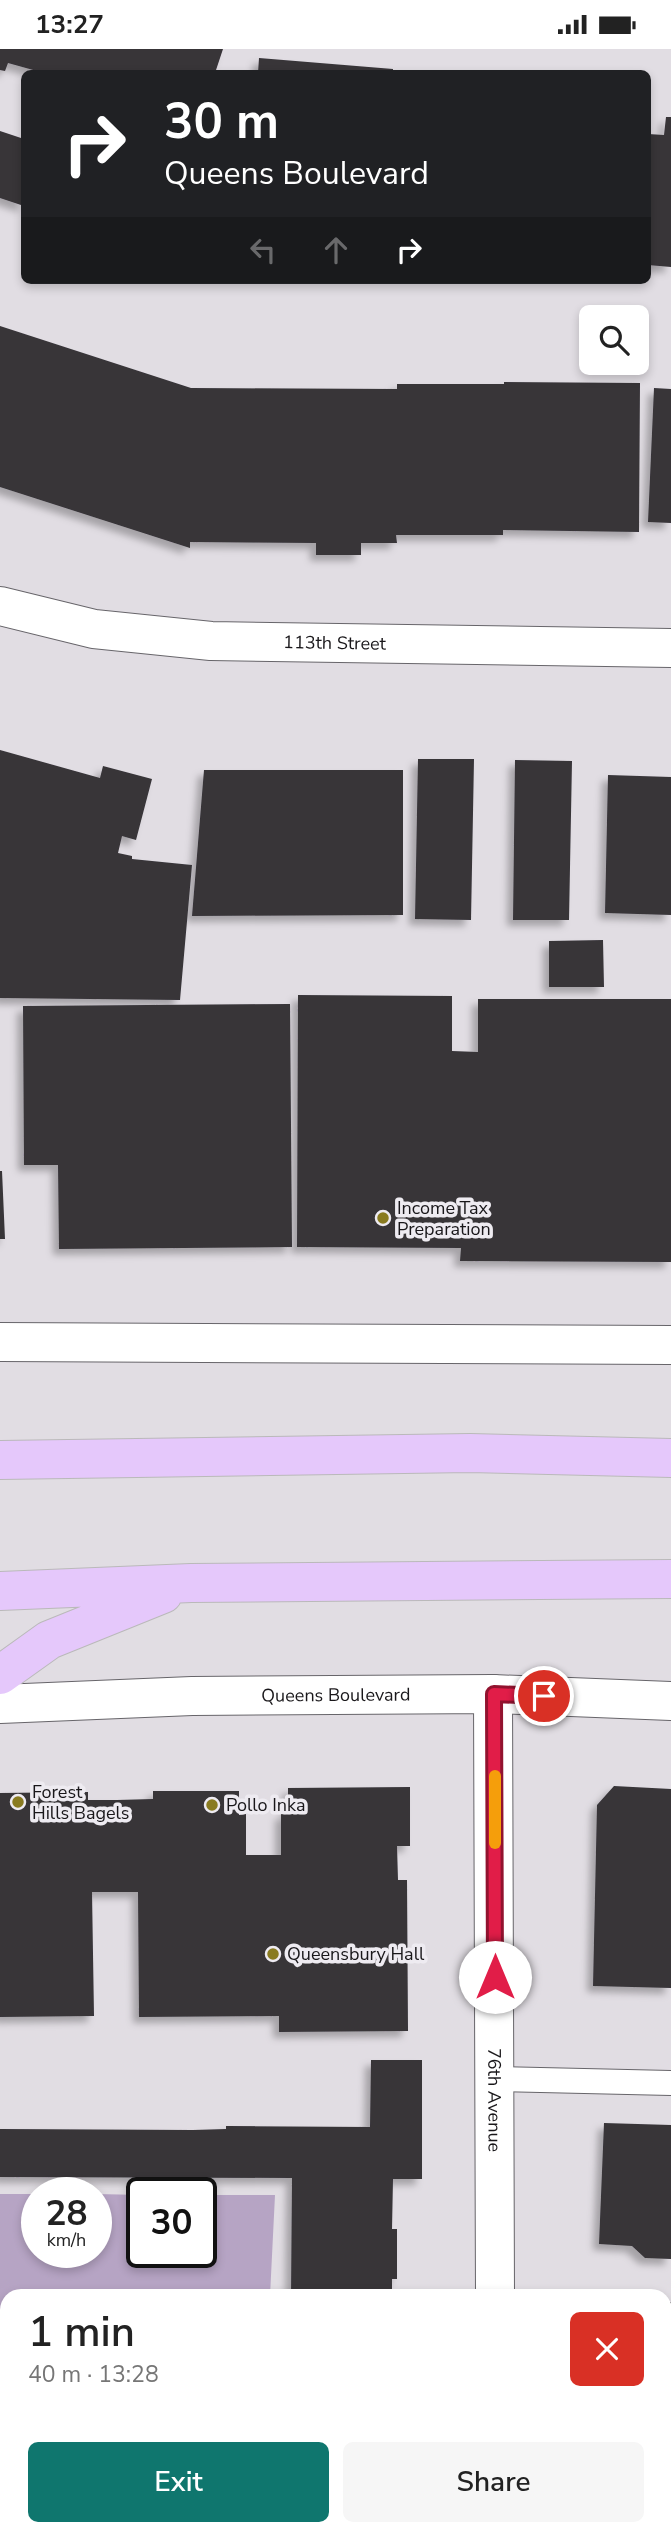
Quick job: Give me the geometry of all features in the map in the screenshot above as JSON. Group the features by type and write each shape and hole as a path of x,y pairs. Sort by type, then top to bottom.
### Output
{"main road":[{"path":"0,1459 470,1453 671,1458"},
{"path":"0,1591 191,1583 671,1579"},
{"path":"0,1675 49,1640 191,1583"}],"street":[{"name":"113th Street","path":"0,606 94,629 211,641 671,648"},
{"path":"0,1342 671,1345"},
{"name":"Queens Boulevard","path":"0,1704 192,1696 494,1694 671,1701"},
{"name":"76th Avenue","path":"494,1694 495,2289"}],"lane":[{"path":"495,2079 671,2083"}],"shaded area":[{"path":"0,2194 21,2194 21,2268 112,2268 112,2194 126,2195 126,2268 217,2268 217,2195 275,2195 270,2289 0,2289"}],"building":[{"path":"0,49 223,49 216,70 33,70 8,63 5,71 0,70"},
{"path":"259,58 393,69 393,70 258,70"},
{"path":"666,117 671,117 671,267 651,265 651,134 664,135"},
{"path":"0,131 21,138 21,205 0,198"},
{"path":"0,326 191,388 397,389 397,384 640,383 639,532 503,530 503,535 396,535 397,543 361,543 361,555 316,555 316,543 190,542 190,548 0,487"},
{"path":"654,388 671,389 671,523 648,522"},
{"path":"0,750 100,778 103,766 152,779 136,840 122,836 118,853 132,856 132,859 192,865 180,1000 0,998"},
{"path":"418,759 474,759 471,920 415,919"},
{"path":"515,760 572,761 569,920 513,920"},
{"path":"204,770 403,770 403,915 192,916"},
{"path":"608,775 671,777 671,915 605,913"},
{"path":"603,940 604,987 549,987 549,941"},
{"path":"298,995 452,996 452,1051 478,1052 478,999 671,999 671,1262 460,1261 461,1248 297,1247"},
{"path":"290,1004 292,1247 59,1249 58,1165 24,1165 23,1006"},
{"path":"2,1171 5,1239 0,1239"},
{"path":"614,1786 671,1789 671,1988 593,1986 597,1805"},
{"name":"Queensbury Hall","path":"410,1787 410,1846 397,1846 398,1880 407,1880 408,2031 279,2032 279,2016 139,2017 138,1892 92,1892 94,2016 0,2017 0,1793 88,1792 88,1800 117,1800 153,1799 153,1791 239,1791 239,1815 246,1814 246,1855 281,1855 281,1813 288,1814 288,1788"},
{"path":"371,2060 422,2060 422,2179 393,2179 392,2229 397,2229 397,2279 392,2279 392,2289 291,2289 292,2178 0,2177 0,2129 193,2130 226,2129 226,2126 370,2127"},
{"path":"604,2123 671,2125 671,2259 645,2258 632,2246 599,2244"}],"slow traffic":[{"path":"495,1776 495,1843"}],"place":[{"name":"Income Tax Preparation","path":"383,1218"},
{"name":"Forest Hills Bagels","path":"18,1802"},
{"name":"Pollo Inka","path":"212,1805"},
{"name":"Queensbury Hall","path":"273,1954"}],"route":[{"path":"495,1977 494,1694 544,1696"}]}
